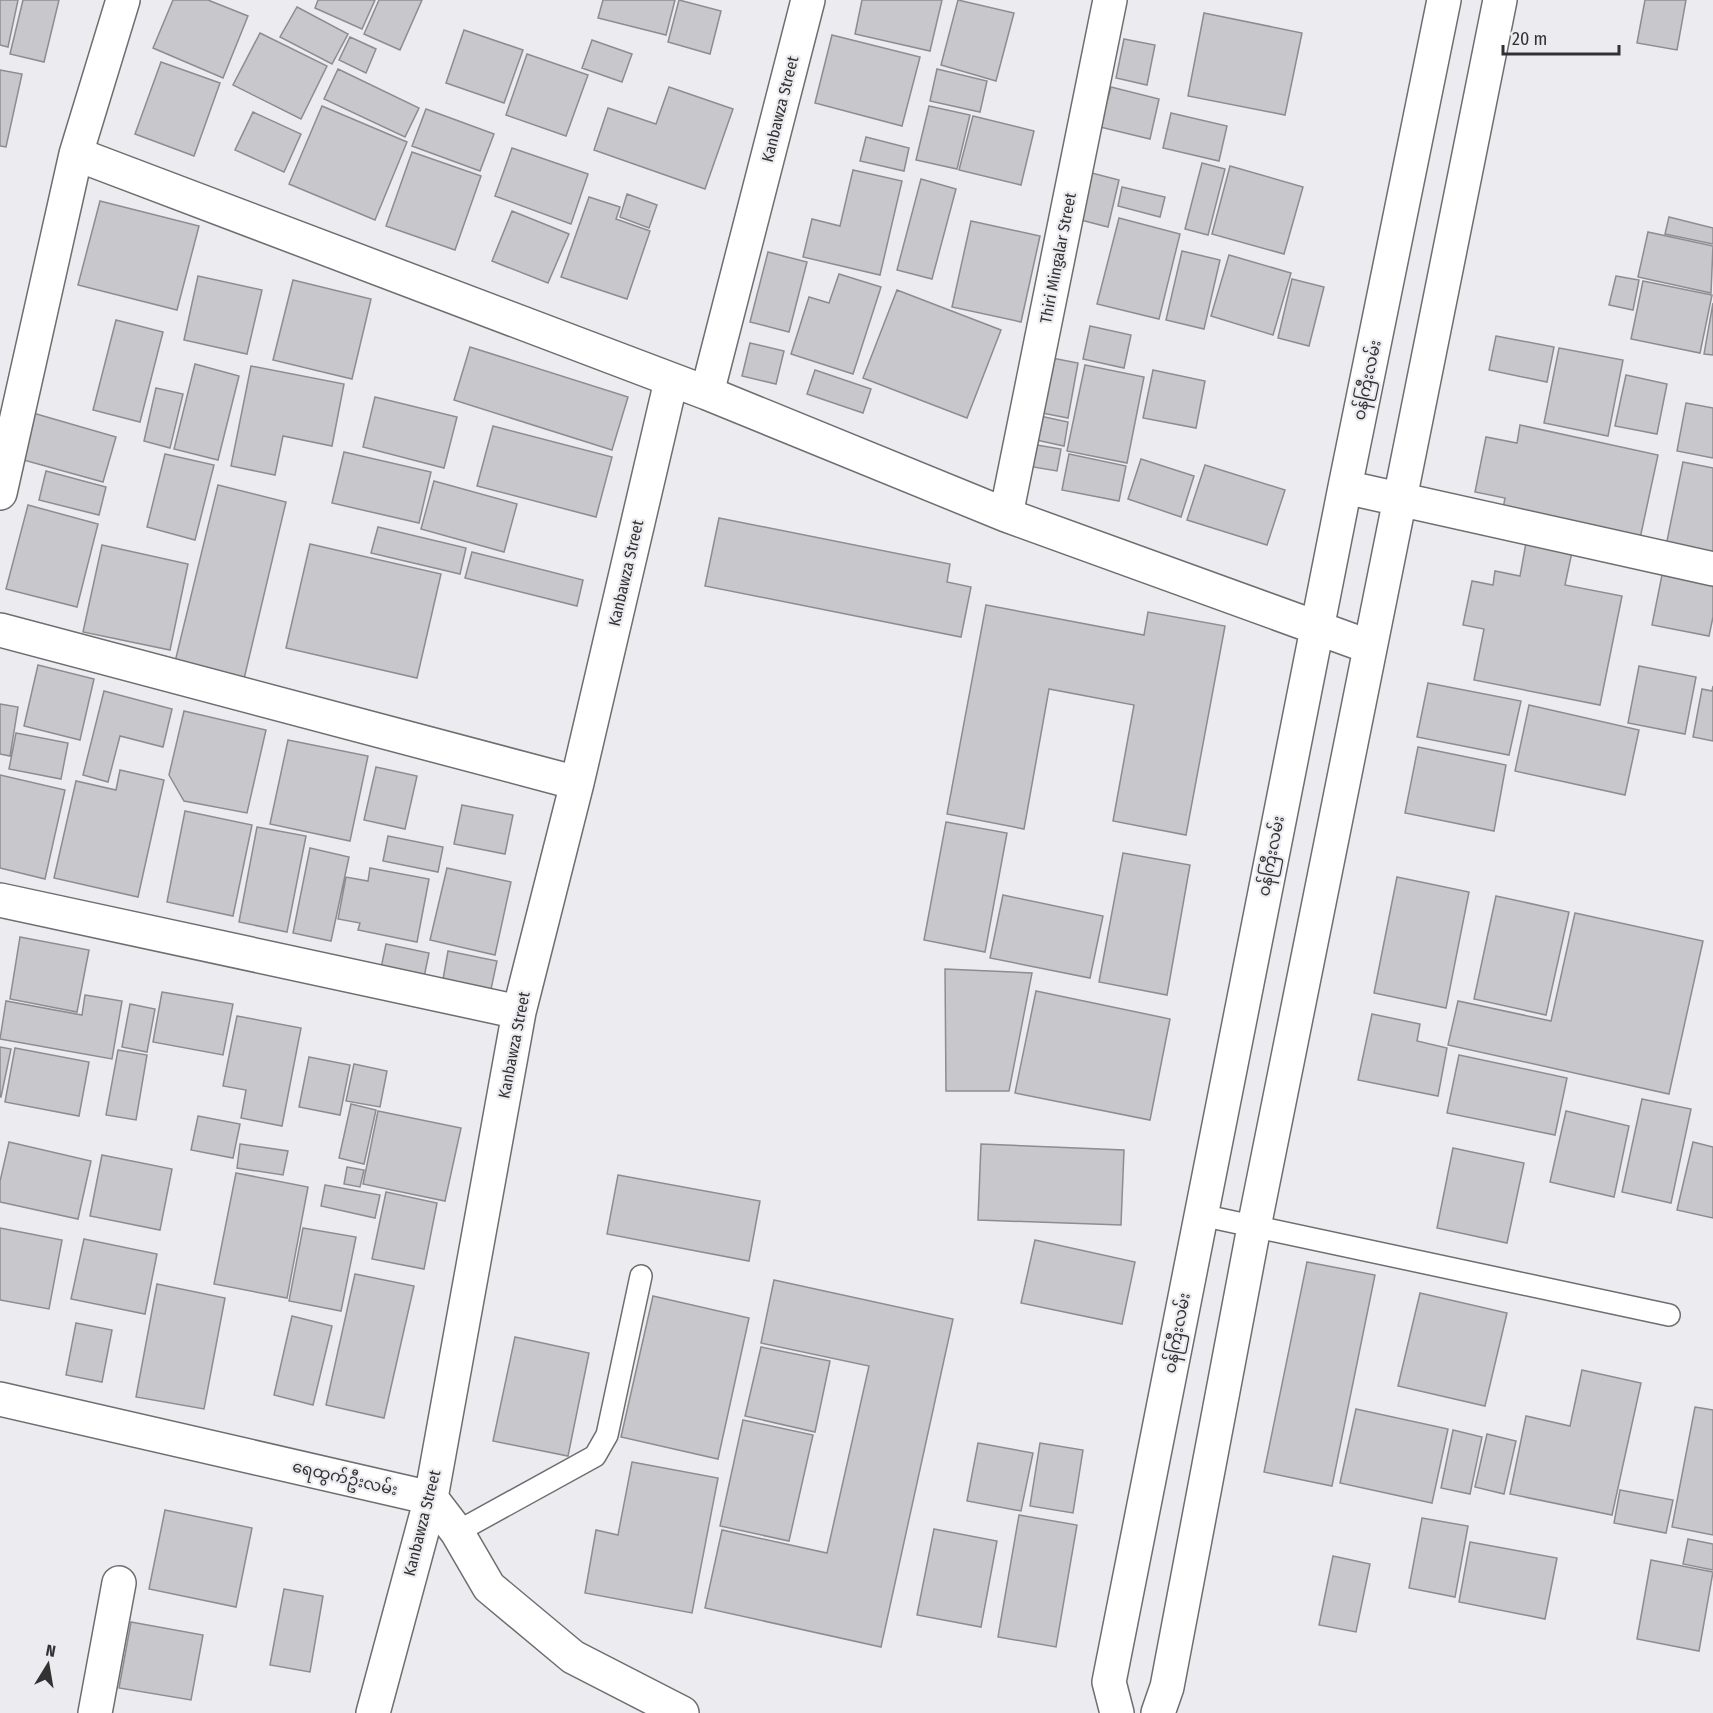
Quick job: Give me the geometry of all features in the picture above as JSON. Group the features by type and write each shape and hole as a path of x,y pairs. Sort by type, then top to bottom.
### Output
{"street":[{"path":"0,493 76,154 123,0"},
{"name":"Kanbawza Street","path":"707,393 808,0"},
{"name":"Thiri Mingalar Street","path":"1006,516 1110,0"},
{"name":"ဝန်ကြီးလမ်း","path":"1117,1713 1109,1682 1345,487 1444,0"},
{"path":"1158,1713 1167,1686 1254,1227 1500,0"},
{"path":"76,154 707,393 1006,516 1370,647"},
{"name":"Kanbawza Street","path":"373,1713 430,1498 519,1012 577,783 671,381"},
{"path":"1345,487 1399,497 1713,569"},
{"path":"0,630 577,783"},
{"path":"0,900 519,1012"},
{"name":"ရေထွက်ဦးလမ်း","path":"0,1399 430,1498"},
{"path":"430,1498 457,1532 489,1587 573,1657 682,1713"},
{"path":"95,1713 119,1583"}],"lane":[{"path":"1201,1215 1669,1315"},
{"path":"457,1532 596,1456 607,1435 641,1276"}],"building":[{"path":"0,0 18,0 8,47 0,45"},
{"path":"23,0 59,0 44,62 10,54"},
{"path":"173,0 208,0 248,16 223,78 153,48"},
{"path":"318,0 375,0 362,29 315,8"},
{"path":"379,0 422,0 400,50 364,34"},
{"path":"603,0 675,0 666,35 598,18"},
{"path":"679,0 721,11 710,54 668,42"},
{"path":"862,0 942,0 930,51 855,34"},
{"path":"958,0 1014,13 996,81 941,65"},
{"path":"1645,0 1686,0 1677,50 1637,43"},
{"path":"297,7 348,34 332,64 280,37"},
{"path":"1204,13 1302,33 1285,115 1188,96"},
{"path":"464,30 523,50 504,103 446,83"},
{"path":"260,33 327,66 301,119 233,85"},
{"path":"832,35 920,57 902,126 815,103"},
{"path":"350,37 376,49 366,73 339,60"},
{"path":"1124,39 1155,45 1147,85 1116,78"},
{"path":"592,40 632,54 622,82 582,68"},
{"path":"527,54 588,75 566,136 506,115"},
{"path":"161,62 220,83 194,156 135,134"},
{"path":"338,69 419,108 405,137 324,99"},
{"path":"937,69 987,81 980,112 930,101"},
{"path":"0,70 22,74 6,147 0,146"},
{"path":"669,87 733,109 705,189 594,150 608,108 656,124"},
{"path":"1111,87 1159,99 1150,139 1100,127"},
{"path":"322,106 407,142 375,220 289,184"},
{"path":"929,106 970,115 957,169 916,160"},
{"path":"426,109 494,134 480,171 412,146"},
{"path":"253,112 301,134 284,172 235,150"},
{"path":"1171,113 1227,126 1219,161 1163,148"},
{"path":"973,116 1034,131 1021,185 959,170"},
{"path":"866,137 909,148 904,171 860,161"},
{"path":"512,148 588,174 571,224 495,196"},
{"path":"412,152 481,176 455,250 386,226"},
{"path":"1202,163 1225,169 1208,235 1185,229"},
{"path":"1230,166 1303,187 1284,254 1212,234"},
{"path":"853,170 902,181 880,275 803,257 812,219 840,226"},
{"path":"1084,171 1119,180 1108,227 1073,218"},
{"path":"921,179 956,189 932,279 897,270"},
{"path":"1122,187 1165,197 1160,217 1118,206"},
{"path":"627,194 657,205 649,228 620,217"},
{"path":"589,197 620,207 616,219 650,231 627,299 561,277"},
{"path":"100,201 199,226 177,310 78,285"},
{"path":"512,211 569,234 548,283 492,261"},
{"path":"1669,217 1713,228 1713,244 1665,234"},
{"path":"1119,218 1180,234 1159,319 1097,304"},
{"path":"971,221 1040,236 1021,322 952,307"},
{"path":"1648,232 1713,246 1711,293 1638,277"},
{"path":"1182,251 1220,260 1204,329 1166,320"},
{"path":"768,252 807,262 789,332 750,322"},
{"path":"1229,255 1291,273 1273,335 1211,316"},
{"path":"839,274 881,287 853,374 791,354 809,297 829,303"},
{"path":"198,276 262,290 247,354 184,340"},
{"path":"1616,276 1639,280 1633,310 1609,305"},
{"path":"1292,279 1324,287 1309,346 1278,338"},
{"path":"293,280 371,299 352,379 273,360"},
{"path":"1643,281 1712,295 1700,353 1631,339"},
{"path":"897,290 1001,330 967,418 863,378"},
{"path":"1713,303 1713,355 1704,354"},
{"path":"116,320 163,332 140,422 93,410"},
{"path":"1090,326 1131,335 1124,368 1083,359"},
{"path":"1496,336 1554,347 1547,382 1489,370"},
{"path":"750,343 784,351 776,384 742,376"},
{"path":"470,347 628,397 612,450 454,400"},
{"path":"1559,348 1623,360 1608,436 1544,423"},
{"path":"1052,358 1078,363 1068,418 1042,413"},
{"path":"195,364 239,376 218,460 174,449"},
{"path":"1085,365 1144,377 1127,463 1067,451"},
{"path":"251,366 344,384 332,446 283,436 275,475 231,466"},
{"path":"815,370 871,389 863,413 807,394"},
{"path":"1153,370 1205,381 1196,428 1143,418"},
{"path":"1626,375 1667,384 1657,434 1615,426"},
{"path":"156,388 183,394 170,448 144,441"},
{"path":"375,397 457,417 444,468 363,447"},
{"path":"1686,403 1713,408 1713,458 1677,451"},
{"path":"33,413 116,437 103,482 20,459"},
{"path":"1040,416 1068,422 1064,446 1036,440"},
{"path":"1520,425 1658,455 1639,543 1502,514 1505,498 1475,492 1486,437 1517,443"},
{"path":"493,426 612,457 596,517 477,486"},
{"path":"1031,444 1061,449 1057,471 1027,466"},
{"path":"344,452 431,472 419,523 332,503"},
{"path":"165,454 214,465 195,540 147,527"},
{"path":"1069,454 1126,466 1119,501 1062,490"},
{"path":"1141,459 1194,476 1181,517 1128,499"},
{"path":"1683,462 1713,468 1713,557 1666,546"},
{"path":"1205,465 1285,490 1267,545 1187,520"},
{"path":"46,471 106,487 99,515 39,500"},
{"path":"434,481 517,504 504,552 421,529"},
{"path":"218,485 286,502 243,683 174,666"},
{"path":"28,505 98,524 77,607 6,589"},
{"path":"719,518 950,564 947,582 971,587 961,637 705,586"},
{"path":"378,527 466,548 460,574 371,553"},
{"path":"1526,543 1572,552 1565,585 1622,596 1600,705 1474,680 1484,629 1463,625 1472,581 1493,585 1495,571 1520,576"},
{"path":"310,544 441,574 417,678 286,648"},
{"path":"102,545 188,564 170,650 83,632"},
{"path":"472,552 583,580 577,606 465,578"},
{"path":"1662,575 1713,585 1713,617 1709,636 1652,625"},
{"path":"986,605 1144,635 1148,612 1225,626 1186,835 1113,821 1134,705 1049,689 1024,829 947,814"},
{"path":"38,665 94,679 80,740 24,726"},
{"path":"1639,666 1696,677 1685,734 1628,723"},
{"path":"1428,683 1521,701 1509,755 1417,737"},
{"path":"1713,686 1713,741 1693,737 1702,689 1712,691"},
{"path":"104,691 172,709 163,747 120,736 108,782 83,775"},
{"path":"0,704 18,707 10,756 0,754"},
{"path":"1529,705 1639,730 1625,795 1515,771"},
{"path":"184,711 266,730 247,813 184,801 169,775"},
{"path":"16,733 68,743 61,779 9,769"},
{"path":"288,740 368,756 350,841 270,824"},
{"path":"1418,747 1506,765 1494,831 1405,813"},
{"path":"376,767 417,776 405,829 364,820"},
{"path":"120,770 164,780 138,897 54,878 76,781 116,790"},
{"path":"0,775 65,790 45,879 0,868"},
{"path":"462,805 513,815 505,854 454,844"},
{"path":"185,811 252,825 233,916 167,902"},
{"path":"946,822 1007,833 985,952 924,940"},
{"path":"257,827 306,836 287,932 239,922"},
{"path":"388,836 443,847 438,872 383,861"},
{"path":"310,848 349,857 331,941 293,933"},
{"path":"1123,853 1190,865 1167,995 1099,982"},
{"path":"370,868 429,879 417,942 358,930 360,923 338,919 346,877 368,881"},
{"path":"447,868 511,882 495,955 430,940"},
{"path":"1397,877 1469,892 1446,1008 1374,993"},
{"path":"1003,895 1103,916 1090,978 990,958"},
{"path":"1496,896 1569,912 1546,1015 1474,999"},
{"path":"1575,913 1703,941 1669,1094 1448,1045 1458,1001 1551,1021"},
{"path":"20,937 89,950 77,1012 10,999"},
{"path":"386,944 429,953 423,982 380,973"},
{"path":"448,951 497,961 490,994 442,985"},
{"path":"945,969 1032,973 1009,1091 946,1091"},
{"path":"1036,991 1170,1019 1150,1120 1015,1093"},
{"path":"162,992 233,1004 223,1055 153,1042"},
{"path":"85,995 122,1001 112,1059 0,1039 6,1001 82,1015"},
{"path":"130,1004 155,1009 147,1052 122,1047"},
{"path":"1372,1014 1420,1024 1417,1041 1447,1048 1438,1096 1358,1080"},
{"path":"237,1016 301,1028 282,1126 241,1118 246,1090 223,1086"},
{"path":"0,1047 11,1049 1,1097 0,1097"},
{"path":"15,1048 89,1062 79,1116 5,1102"},
{"path":"118,1050 147,1055 136,1120 106,1115"},
{"path":"1459,1055 1567,1078 1555,1135 1447,1113"},
{"path":"309,1057 350,1065 340,1115 299,1107"},
{"path":"354,1064 387,1071 380,1107 346,1101"},
{"path":"1642,1099 1691,1109 1671,1203 1622,1192"},
{"path":"351,1104 376,1110 364,1164 339,1158"},
{"path":"378,1111 461,1128 445,1201 363,1184"},
{"path":"1566,1111 1629,1126 1614,1197 1550,1182"},
{"path":"198,1116 240,1124 233,1158 191,1150"},
{"path":"9,1142 91,1161 78,1219 0,1202 0,1181"},
{"path":"1693,1142 1713,1147 1713,1218 1677,1210"},
{"path":"240,1144 288,1151 283,1175 237,1168"},
{"path":"981,1144 1124,1150 1121,1225 978,1220"},
{"path":"1453,1148 1524,1163 1507,1243 1437,1228"},
{"path":"102,1155 172,1169 160,1230 90,1216"},
{"path":"347,1167 364,1170 360,1187 344,1184"},
{"path":"236,1173 308,1187 287,1298 214,1284"},
{"path":"618,1175 760,1201 749,1261 607,1234"},
{"path":"325,1185 380,1195 375,1218 321,1206"},
{"path":"386,1192 437,1203 424,1269 372,1259"},
{"path":"0,1228 62,1240 49,1309 0,1300"},
{"path":"303,1228 356,1237 341,1311 289,1301"},
{"path":"84,1239 157,1254 145,1314 71,1299"},
{"path":"1035,1240 1135,1262 1122,1324 1021,1303"},
{"path":"1307,1262 1375,1275 1332,1486 1264,1472"},
{"path":"355,1274 414,1286 384,1418 326,1405"},
{"path":"774,1280 953,1319 881,1647 705,1608 722,1530 827,1553 869,1366 761,1343"},
{"path":"157,1284 225,1298 204,1409 136,1397"},
{"path":"1420,1293 1507,1313 1485,1406 1398,1386"},
{"path":"653,1296 749,1318 718,1459 621,1437"},
{"path":"292,1316 332,1326 313,1405 274,1395"},
{"path":"76,1323 112,1330 102,1382 66,1375"},
{"path":"515,1337 589,1353 568,1456 493,1441"},
{"path":"761,1347 830,1361 815,1432 745,1416"},
{"path":"1582,1370 1641,1383 1612,1515 1510,1494 1526,1416 1570,1426"},
{"path":"1695,1407 1713,1410 1713,1535 1672,1527"},
{"path":"1356,1409 1448,1429 1432,1503 1340,1483"},
{"path":"743,1420 813,1435 789,1541 720,1526"},
{"path":"1453,1430 1482,1437 1470,1494 1441,1488"},
{"path":"1487,1434 1516,1441 1504,1494 1475,1487"},
{"path":"978,1443 1033,1453 1021,1511 967,1501"},
{"path":"1040,1443 1083,1450 1073,1513 1030,1506"},
{"path":"632,1462 718,1478 692,1613 585,1593 596,1530 618,1535"},
{"path":"1620,1490 1673,1500 1666,1533 1614,1523"},
{"path":"165,1510 252,1528 236,1607 149,1589"},
{"path":"1019,1515 1077,1525 1056,1647 998,1637"},
{"path":"1422,1518 1468,1526 1455,1597 1409,1588"},
{"path":"934,1529 997,1541 981,1627 917,1615"},
{"path":"1688,1539 1713,1544 1713,1570 1683,1564"},
{"path":"1470,1542 1557,1558 1545,1619 1459,1602"},
{"path":"1333,1556 1370,1564 1356,1632 1319,1625"},
{"path":"1651,1560 1713,1572 1699,1651 1637,1639"},
{"path":"284,1589 323,1596 310,1672 270,1665"},
{"path":"131,1622 203,1635 191,1700 119,1688"}]}
